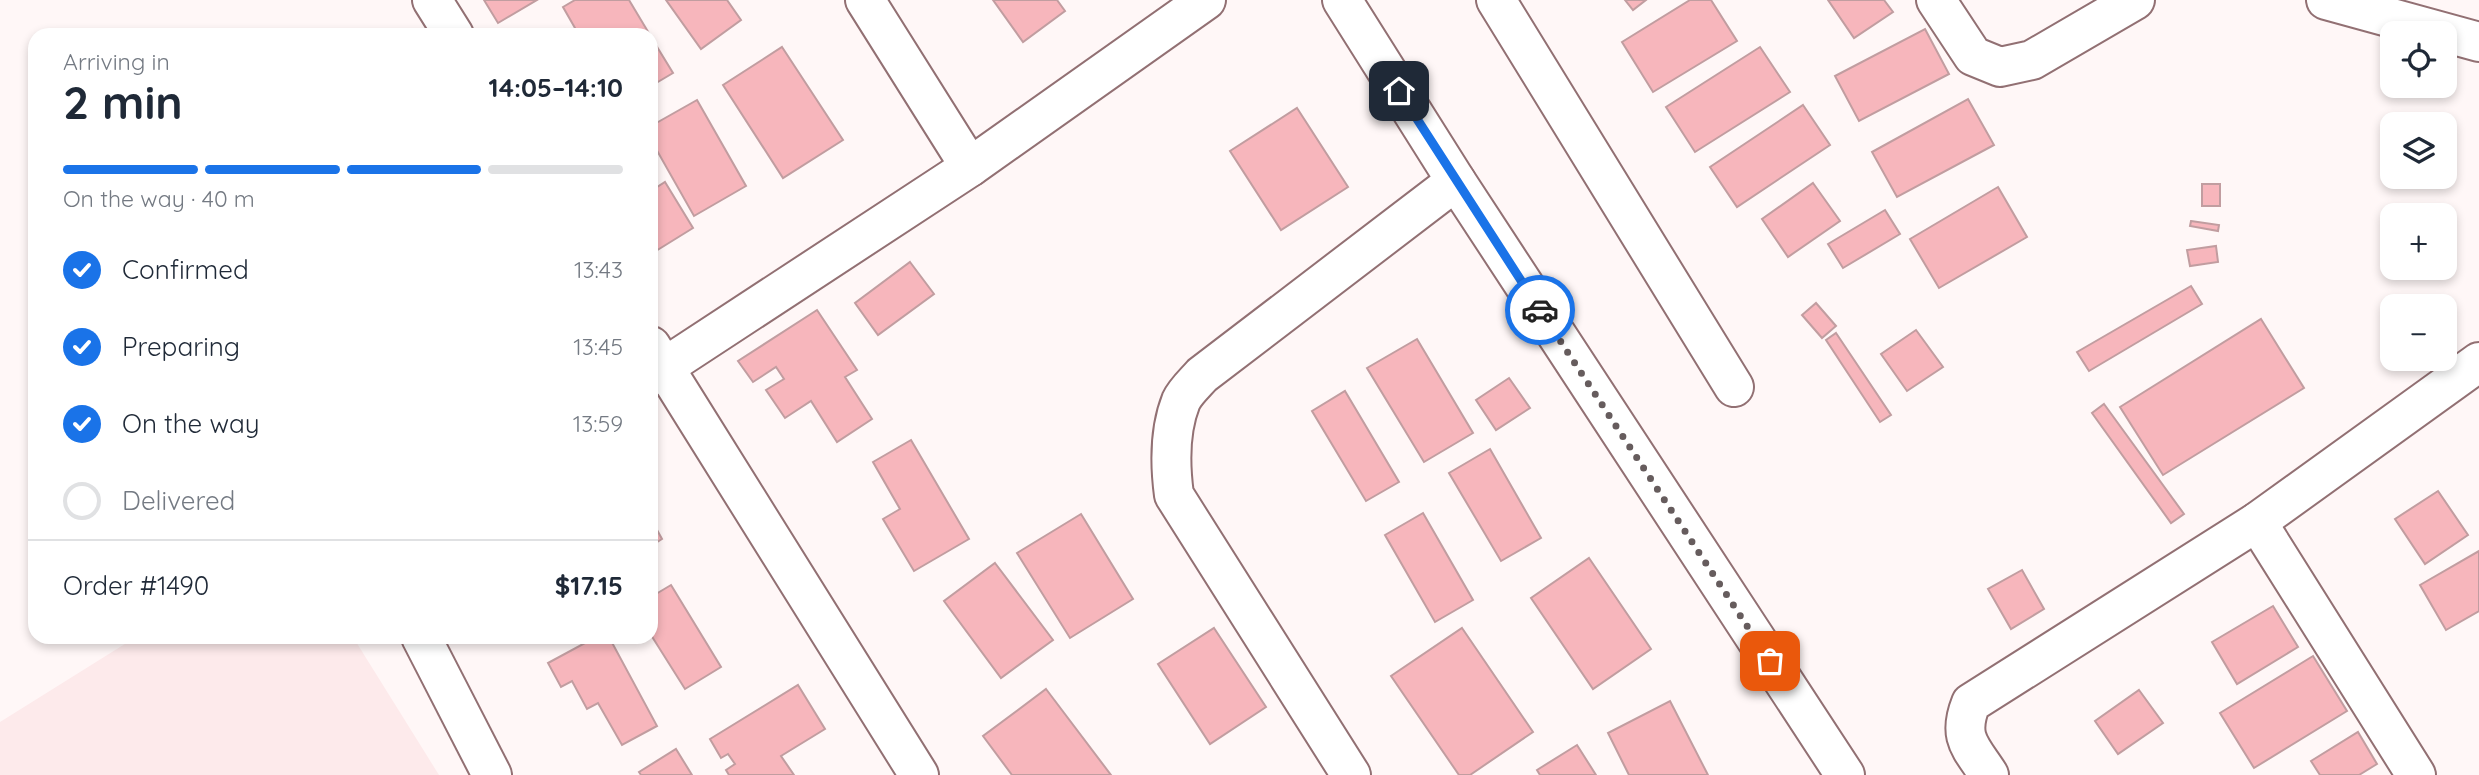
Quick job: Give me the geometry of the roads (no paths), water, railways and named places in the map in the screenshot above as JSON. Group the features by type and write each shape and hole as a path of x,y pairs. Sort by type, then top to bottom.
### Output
{"street":[{"path":"432,0 450,28"},
{"path":"865,0 970,167"},
{"path":"658,362 970,167 1206,0"},
{"path":"1342,0 1455,181 1845,775"},
{"path":"1496,0 1734,387"},
{"path":"1936,0 1973,56 2000,67 2032,60 2135,0"},
{"path":"2326,0 2479,42"},
{"path":"1351,775 1174,495 1169,463 1182,400 1202,375 1455,181"},
{"path":"1989,775 1964,736 1964,719 1970,703 2257,522 2479,362"},
{"path":"658,366 919,775"},
{"path":"2257,522 2416,775"},
{"path":"425,644 492,775"}]}
